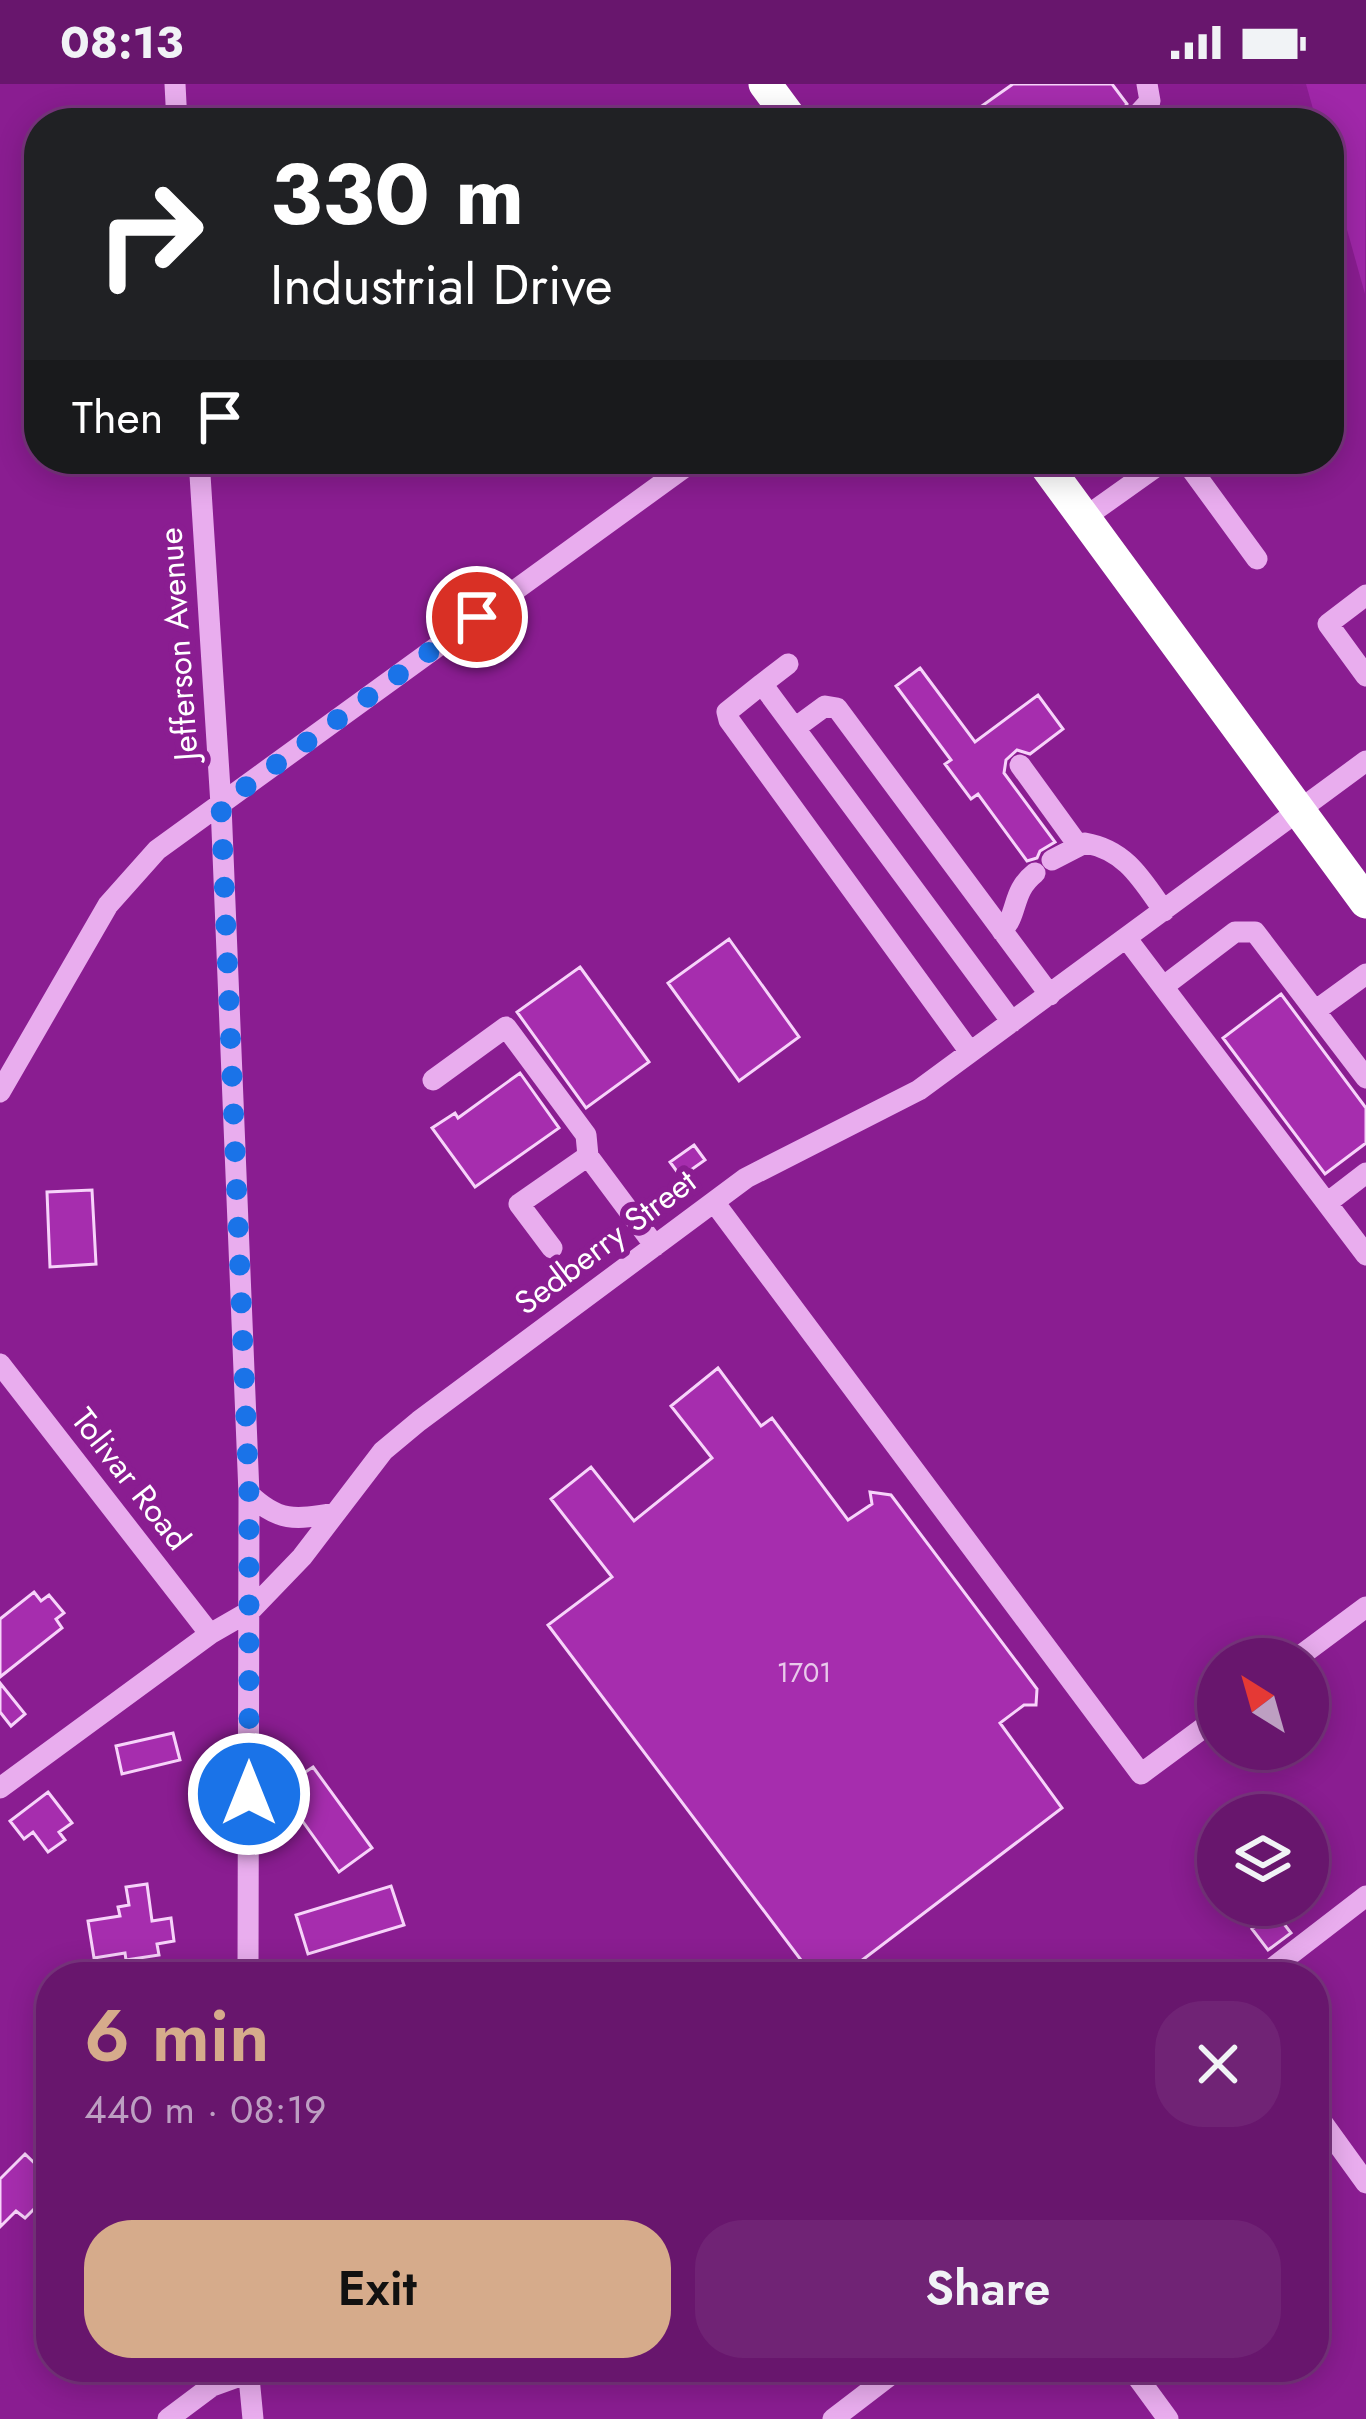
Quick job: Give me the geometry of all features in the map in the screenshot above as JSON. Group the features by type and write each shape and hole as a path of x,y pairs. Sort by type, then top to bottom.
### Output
{"highway":[{"path":"1052,474 1366,902"}],"street":[{"name":"Jefferson Avenue","path":"200,474 221,805 249,1494 248,1962"},
{"path":"0,1092 108,905 157,850 675,474"},
{"path":"1084,518 1146,474"},
{"path":"1195,474 1257,559"},
{"path":"1366,595 1328,624 1366,676"},
{"path":"788,664 731,706 729,719 970,1052"},
{"path":"762,684 1012,1022"},
{"path":"795,728 825,706 837,707 1050,995"},
{"name":"Sedberry Street","path":"0,1789 210,1634 250,1611 302,1557 363,1474 400,1436 714,1202 763,1168 892,1106 1366,761"},
{"path":"1020,765 1078,845"},
{"path":"1002,931 1010,922 1017,892 1043,866 1078,845 1099,845 1125,859 1164,911"},
{"path":"1163,986 1235,932 1255,932 1366,1078"},
{"path":"1127,938 1327,1203 1356,1225 1366,1255"},
{"path":"1316,1011 1366,974"},
{"path":"434,1080 506,1027 586,1135 588,1156 655,1246"},
{"path":"552,1248 519,1204 588,1156"},
{"path":"1327,1203 1366,1173"},
{"path":"714,1202 1141,1774 1197,1733"},
{"name":"Tolivar Road","path":"0,1364 210,1634"},
{"path":"249,1494 270,1514 303,1518 334,1513"},
{"path":"1324,1638 1366,1607"},
{"path":"1280,1962 1366,1896"},
{"path":"1329,2148 1366,2183"},
{"path":"168,2419 221,2382"},
{"path":"249,2382 254,2419"},
{"path":"833,2419 881,2382"},
{"path":"1141,2382 1168,2419"}],"shaded area":[{"path":"1306,84 1366,84 1365,294 1344,219 1344,108 1313,108"}],"building":[{"path":"1013,84 1112,84 1127,104 1124,108 979,108"},
{"path":"920,668 975,742 1038,695 1063,729 1030,754 1017,750 1006,760 1004,773 1055,842 1037,858 1027,861 978,794 971,799 945,764 951,760 896,686"},
{"path":"729,939 799,1037 739,1081 668,983"},
{"path":"580,967 649,1062 586,1108 517,1012"},
{"path":"1281,994 1366,1108 1366,1143 1325,1174 1223,1038"},
{"path":"520,1073 559,1128 475,1187 432,1128 455,1113 458,1118"},
{"path":"694,1145 705,1160 681,1177 670,1162"},
{"path":"92,1190 96,1264 50,1267 47,1192"},
{"path":"718,1368 761,1426 772,1418 848,1520 872,1504 870,1492 891,1495 1037,1689 1036,1705 1024,1705 1000,1723 1062,1808 860,1962 798,1962 548,1625 612,1577 551,1499 591,1467 634,1521 712,1458 671,1406"},
{"path":"34,1592 41,1601 49,1595 64,1613 56,1619 62,1628 0,1677 0,1619"},
{"path":"0,1683 25,1714 11,1726 0,1712"},
{"path":"173,1733 180,1760 122,1774 116,1746"},
{"path":"313,1767 372,1848 339,1872 296,1812 305,1800 295,1779"},
{"path":"48,1792 72,1823 59,1832 65,1840 48,1852 33,1832 24,1839 10,1821"},
{"path":"147,1884 152,1921 171,1918 174,1941 157,1944 159,1955 94,1958 88,1921 120,1916 118,1907 129,1905 126,1887"},
{"path":"391,1886 404,1925 308,1954 296,1915"},
{"path":"1286,1926 1291,1933 1268,1950 1252,1929"},
{"path":"25,2154 36,2165 36,2207 25,2218 16,2211 0,2227 0,2179"}],"route":[{"path":"249,1794 249,1494 221,805 477,617"}]}
